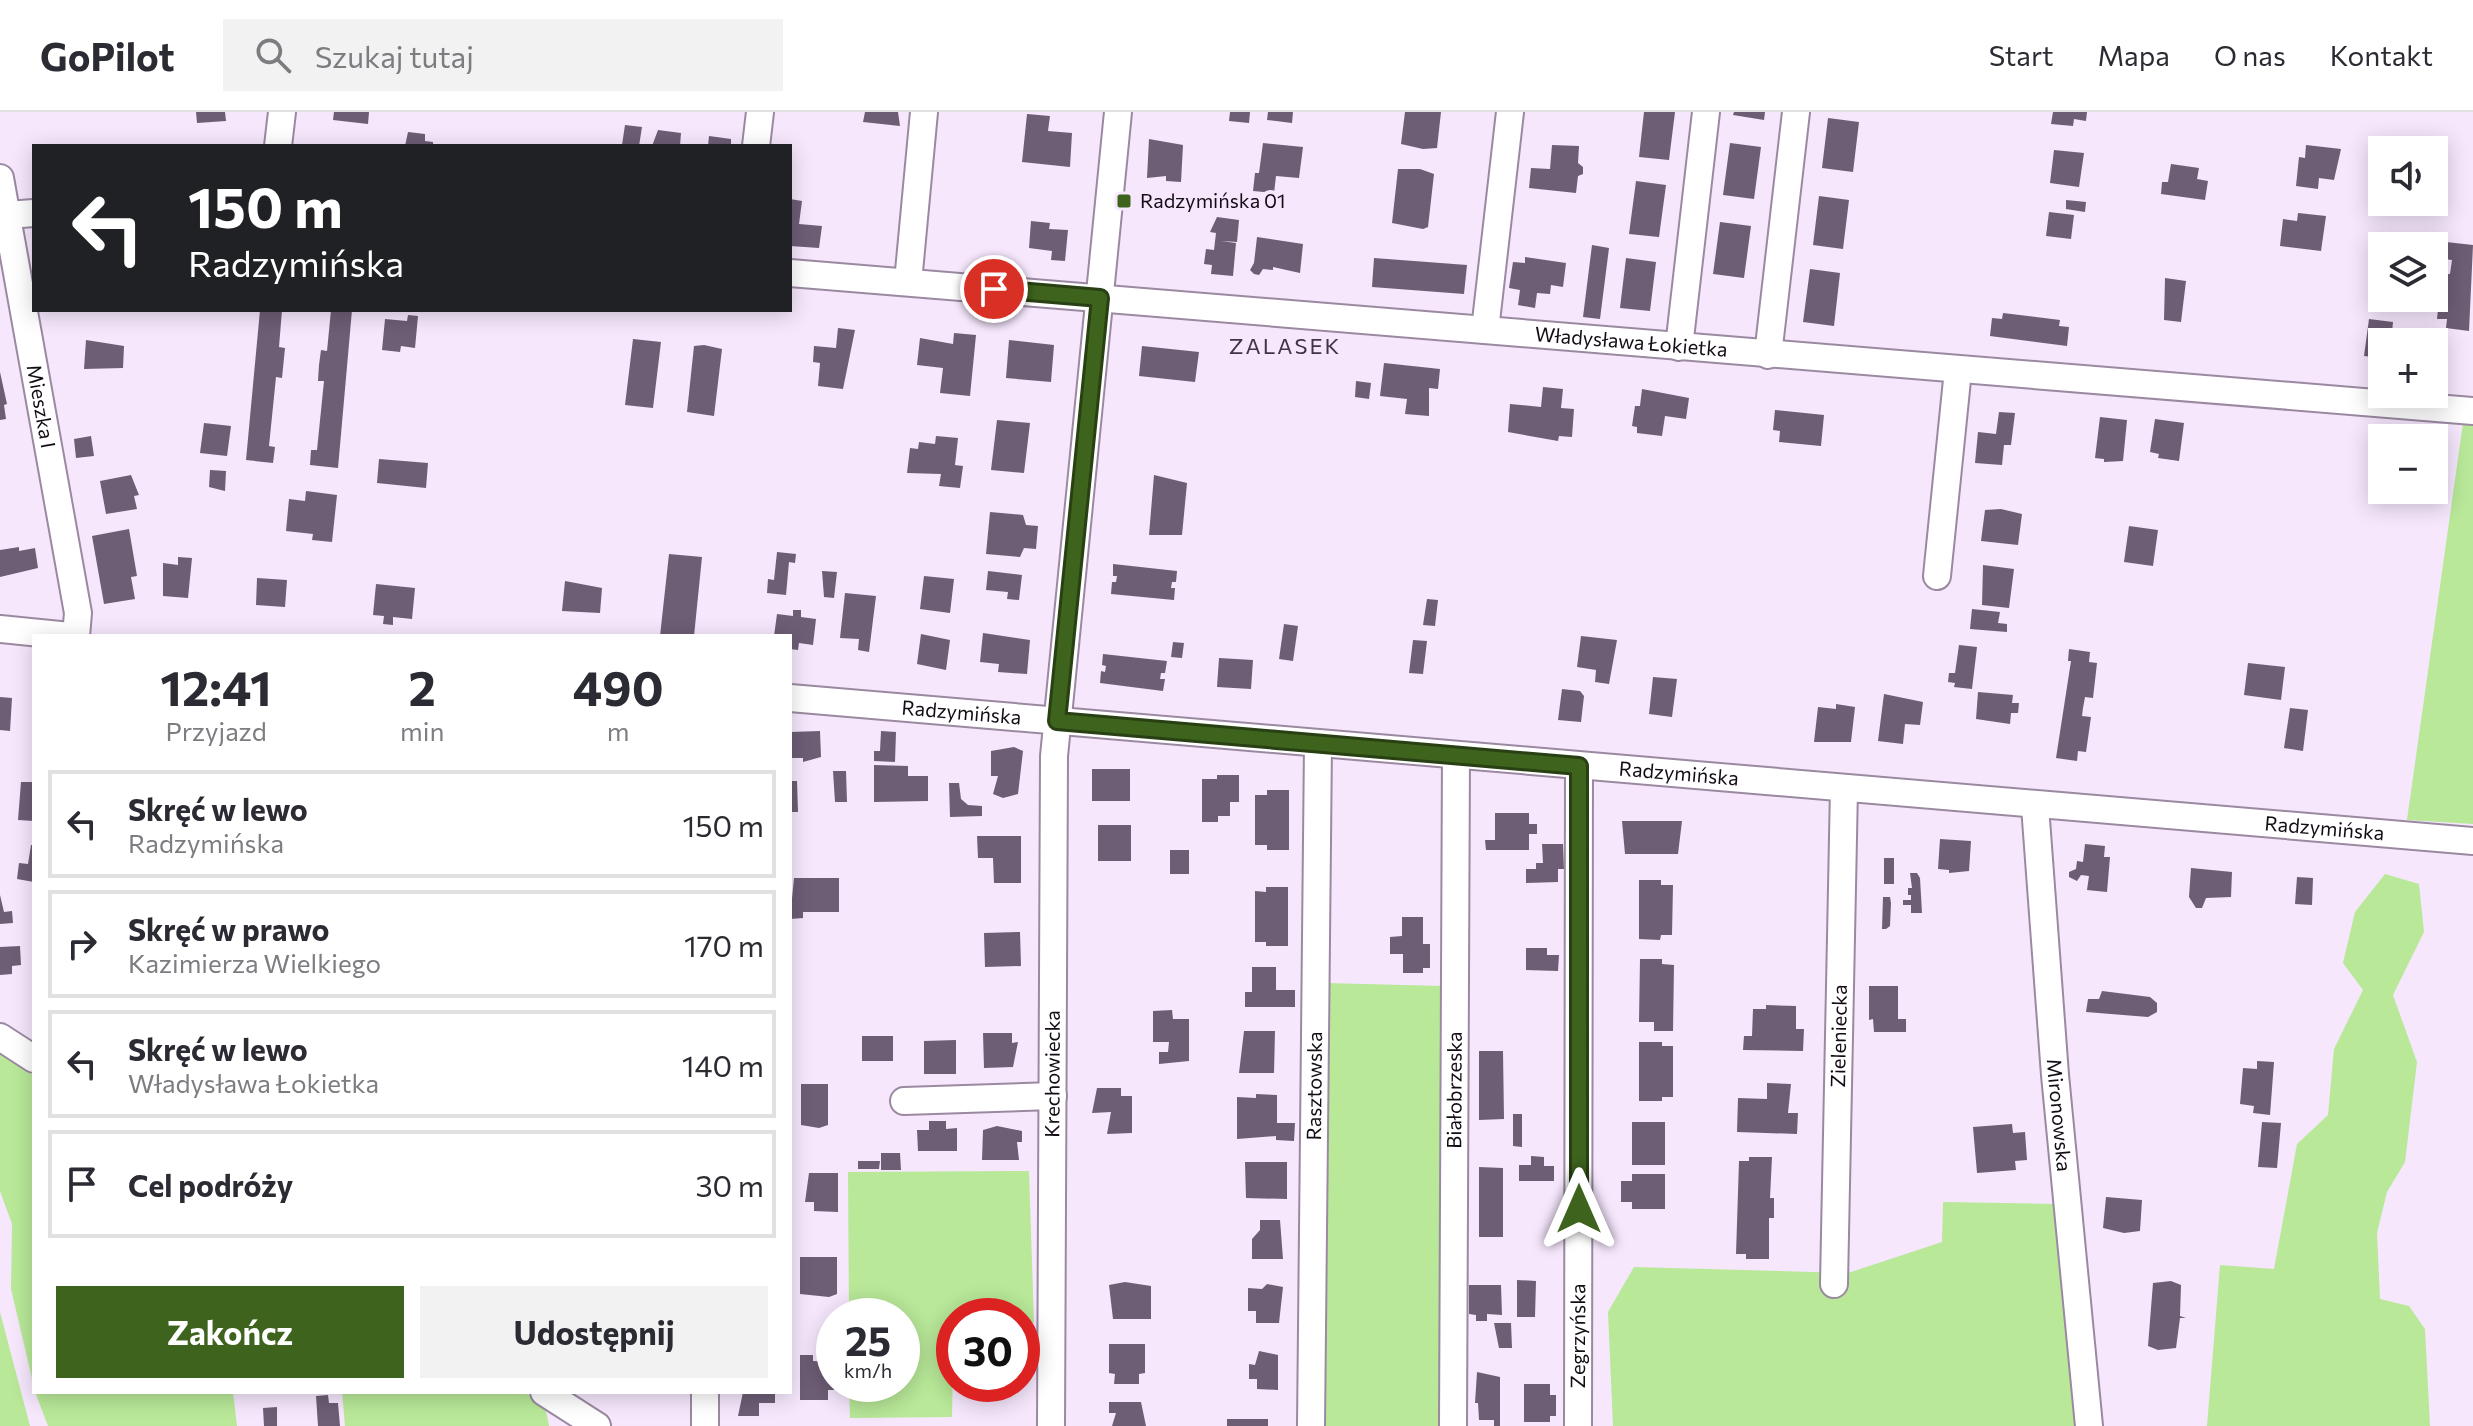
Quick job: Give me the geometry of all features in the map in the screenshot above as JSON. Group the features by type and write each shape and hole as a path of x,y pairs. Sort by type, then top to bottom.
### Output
{"street":[{"path":"278,144 282,112"},
{"path":"756,144 760,112"},
{"path":"908,282 924,112"},
{"name":"Krechowiecka","path":"1051,1426 1057,721 1118,112"},
{"path":"1485,330 1510,112"},
{"path":"1679,347 1706,112"},
{"path":"1768,355 1796,112"},
{"name":"Mieszka I","path":"0,178 78,613 73,634"},
{"path":"7,215 32,213"},
{"name":"Władysława Łokietka","path":"792,273 2473,411"},
{"path":"1937,576 1958,370"},
{"path":"0,629 52,634"},
{"name":"Radzymińska","path":"792,698 2473,841"},
{"name":"Rasztowska","path":"1311,1426 1318,744"},
{"name":"Białobrzeska","path":"1453,1426 1456,755"},
{"name":"Zegrzyńska","path":"1578,1426 1579,766"},
{"name":"Zieleniecka","path":"1834,1284 1844,788"},
{"name":"Mironowska","path":"2035,806 2055,1075 2089,1426"},
{"path":"0,1037 32,1058"},
{"path":"904,1101 1053,1096"},
{"path":"546,1394 570,1419 597,1426"},
{"path":"705,1394 705,1426"}],"green space":[{"path":"2463,423 2473,424 2473,824 2407,820"},
{"path":"2385,874 2419,884 2424,932 2393,995 2417,1062 2405,1162 2387,1192 2377,1233 2380,1299 2409,1306 2425,1329 2430,1426 2207,1426 2220,1265 2274,1269 2297,1144 2328,1115 2334,1049 2363,990 2343,963 2355,912"},
{"path":"1326,983 1442,986 1443,1426 1318,1426"},
{"path":"0,1053 32,1075 32,1378 11,1289 12,1224 0,1191"},
{"path":"1029,1171 1033,1298 936,1298 936,1402 952,1402 952,1417 850,1418 850,1402 920,1402 920,1298 849,1298 848,1172"},
{"path":"1943,1202 2056,1204 2065,1324 2088,1351 2095,1426 1613,1426 1608,1312 1634,1267 1848,1273 1942,1242"},
{"path":"0,1312 30,1426 0,1426"},
{"path":"36,1394 233,1394 237,1426 48,1426"},
{"path":"342,1394 527,1394 545,1406 549,1426 345,1426"}],"building":[{"path":"196,112 225,112 226,121 197,123"},
{"path":"334,112 369,112 368,124 333,120"},
{"path":"865,112 898,112 900,126 863,122"},
{"path":"1230,112 1250,112 1249,123 1229,121"},
{"path":"1268,112 1293,112 1292,123 1267,120"},
{"path":"1405,112 1441,112 1437,148 1423,149 1401,144"},
{"path":"1644,112 1675,112 1669,160 1639,157"},
{"path":"1734,112 1765,112 1764,120 1733,115"},
{"path":"2053,112 2087,112 2086,121 2074,119 2073,126 2051,124"},
{"path":"1027,114 1050,116 1048,131 1072,133 1070,167 1022,162"},
{"path":"1828,118 1859,122 1853,172 1822,168"},
{"path":"625,125 642,127 639,144 622,144"},
{"path":"658,130 681,133 680,144 653,144"},
{"path":"408,132 425,134 425,141 433,142 433,144 405,144"},
{"path":"709,136 731,139 731,144 708,144"},
{"path":"1149,139 1183,145 1181,182 1166,181 1166,176 1147,178"},
{"path":"1263,143 1303,147 1299,178 1276,176 1274,193 1253,191"},
{"path":"1730,143 1761,147 1754,199 1723,195"},
{"path":"1552,145 1579,146 1578,163 1583,167 1583,174 1578,176 1576,193 1529,188 1531,168 1550,169"},
{"path":"2306,145 2341,149 2334,180 2319,178 2318,189 2296,186 2299,157 2305,158"},
{"path":"2054,150 2084,153 2079,187 2050,183"},
{"path":"2171,164 2199,168 2197,179 2208,181 2205,200 2161,194 2162,182 2168,182"},
{"path":"1398,169 1420,169 1434,174 1428,227 1423,229 1392,223"},
{"path":"1636,181 1666,185 1659,237 1629,234"},
{"path":"1819,196 1849,200 1843,249 1813,245"},
{"path":"792,199 802,201 799,224 822,226 819,248 792,246"},
{"path":"2066,200 2086,202 2085,212 2066,209"},
{"path":"2049,212 2074,215 2071,239 2046,236"},
{"path":"2298,213 2326,216 2321,251 2280,246 2283,219 2297,221"},
{"path":"1217,217 1239,220 1237,242 1221,241 1236,243 1233,276 1211,274 1212,265 1204,264 1206,249 1214,250 1216,233 1210,232"},
{"path":"1031,221 1050,223 1049,229 1068,230 1065,261 1051,260 1052,251 1029,248"},
{"path":"1720,222 1751,226 1744,278 1713,274"},
{"path":"1257,237 1303,244 1300,273 1273,267 1273,270 1263,269 1259,275 1254,274 1250,270 1254,263"},
{"path":"2448,242 2473,245 2469,331 2446,328 2447,319 2437,319 2438,312 2448,312 2448,274 2452,260 2448,260"},
{"path":"1592,245 1609,248 1600,319 1583,317"},
{"path":"1525,257 1566,263 1563,287 1551,285 1550,294 1537,293 1535,308 1518,305 1520,290 1509,288 1513,262 1525,263"},
{"path":"1374,258 1467,265 1464,294 1372,287"},
{"path":"1626,258 1656,262 1650,311 1620,308"},
{"path":"1810,269 1840,273 1834,326 1803,322"},
{"path":"2165,278 2186,281 2181,322 2164,320"},
{"path":"260,312 282,312 279,347 285,348 282,378 276,377 269,446 275,447 273,463 246,460"},
{"path":"331,312 352,312 338,468 310,465 311,450 317,450 324,381 318,381 321,350 327,351"},
{"path":"2003,313 2060,320 2059,326 2069,327 2067,346 1990,336 1992,318 2002,319"},
{"path":"408,315 418,316 415,348 401,346 400,352 382,350 385,319 407,321"},
{"path":"2369,319 2393,322 2392,328 2368,328 2368,356 2364,356"},
{"path":"838,328 855,330 843,389 818,386 820,363 813,362 814,346 836,348"},
{"path":"954,333 976,335 970,396 940,393 943,368 917,365 920,338 953,344"},
{"path":"633,339 661,342 653,408 625,405"},
{"path":"86,340 124,346 123,368 84,369"},
{"path":"1009,340 1054,345 1051,382 1006,378"},
{"path":"694,346 722,349 714,416 687,412"},
{"path":"1142,346 1199,352 1195,382 1139,376"},
{"path":"1384,363 1440,369 1438,389 1429,388 1429,416 1405,414 1407,399 1380,396"},
{"path":"0,372 7,404 4,405 6,419 0,420"},
{"path":"1356,381 1371,383 1369,399 1355,397"},
{"path":"1543,387 1563,389 1561,408 1574,409 1572,437 1559,436 1558,441 1508,432 1510,404 1541,407"},
{"path":"1642,389 1689,398 1686,419 1665,416 1662,436 1637,433 1637,427 1632,426 1635,406 1640,406"},
{"path":"1775,410 1824,415 1821,446 1779,442 1780,431 1773,430"},
{"path":"1999,412 2015,413 2011,445 2004,445 2002,465 1975,463 1978,432 1996,434"},
{"path":"2100,417 2127,420 2123,461 2104,462 2104,459 2095,458"},
{"path":"2155,419 2184,423 2179,461 2158,458 2159,454 2150,452"},
{"path":"997,420 1030,423 1024,473 991,470"},
{"path":"204,423 231,426 227,456 200,453"},
{"path":"91,436 94,456 76,458 74,439"},
{"path":"936,436 958,438 955,465 963,466 960,488 939,486 941,474 907,473 910,448 918,449 919,442 935,444"},
{"path":"379,459 428,463 426,488 377,483"},
{"path":"210,470 226,471 225,491 209,487"},
{"path":"131,475 139,495 134,496 137,509 106,514 100,481"},
{"path":"1154,475 1187,483 1182,535 1149,535"},
{"path":"306,491 337,495 332,542 312,540 313,534 286,531 289,499 305,501"},
{"path":"2001,509 2022,514 2018,545 1981,541 1985,510"},
{"path":"990,512 1023,515 1026,525 1038,526 1036,549 1024,548 1020,557 986,554"},
{"path":"2129,526 2158,530 2153,566 2124,562"},
{"path":"129,529 137,576 131,577 135,599 104,604 92,536"},
{"path":"19,547 19,551 35,548 38,568 0,577 0,550"},
{"path":"777,552 796,554 795,563 789,562 786,595 767,593 768,579 774,580"},
{"path":"669,554 702,557 694,634 660,634"},
{"path":"178,557 192,558 188,598 163,596 163,563 178,565"},
{"path":"1113,564 1177,571 1176,582 1172,582 1171,588 1175,588 1174,600 1111,594 1112,582 1116,582 1117,576 1113,576"},
{"path":"1983,565 2014,569 2009,608 1982,605"},
{"path":"822,571 837,572 834,598 824,597"},
{"path":"988,571 1022,575 1019,600 1007,599 1008,592 986,590"},
{"path":"924,576 954,579 950,613 920,609"},
{"path":"257,578 287,580 285,607 256,605"},
{"path":"565,581 602,588 600,613 562,611"},
{"path":"376,584 415,588 412,619 393,617 393,625 383,624 384,616 373,615"},
{"path":"845,593 876,596 869,652 858,650 859,639 840,638"},
{"path":"1427,599 1438,600 1435,626 1423,625"},
{"path":"1972,609 2000,612 1998,623 2007,624 2007,632 1970,629"},
{"path":"793,610 801,610 801,617 816,619 813,645 799,643 798,650 792,649 792,634 774,634 777,614 793,616"},
{"path":"1284,624 1298,626 1293,661 1279,659"},
{"path":"983,633 1030,640 1027,674 998,672 999,664 980,662"},
{"path":"921,634 950,640 946,670 917,664"},
{"path":"1581,636 1617,640 1609,684 1595,682 1596,670 1577,667"},
{"path":"1413,640 1427,641 1423,674 1409,673"},
{"path":"1173,642 1184,643 1182,658 1171,657"},
{"path":"1959,645 1977,647 1972,689 1954,687 1955,683 1948,682 1949,673 1955,673"},
{"path":"2069,649 2090,652 2089,662 2097,663 2093,698 2085,697 2082,716 2091,717 2086,752 2078,751 2077,761 2056,758 2071,661 2068,661"},
{"path":"1103,654 1167,661 1165,673 1161,673 1160,679 1165,679 1163,691 1100,683 1101,671 1105,672 1106,666 1102,665"},
{"path":"1219,658 1253,660 1251,689 1217,687"},
{"path":"2248,663 2285,667 2281,700 2244,695"},
{"path":"1653,677 1677,679 1672,717 1649,714"},
{"path":"1562,689 1580,691 1584,696 1581,722 1558,720"},
{"path":"1978,692 2013,695 2012,703 2019,703 2018,713 2011,713 2010,724 1976,719"},
{"path":"1884,694 1923,702 1920,725 1905,724 1903,744 1878,741"},
{"path":"0,697 12,698 10,731 0,730"},
{"path":"1836,704 1855,707 1851,742 1814,742 1818,707 1836,709"},
{"path":"2290,708 2308,710 2303,751 2284,748"},
{"path":"820,731 821,757 803,762 803,758 792,758 792,732"},
{"path":"881,731 896,732 895,762 874,761 874,751 880,751"},
{"path":"1014,747 1023,751 1018,794 1003,798 993,794 998,776 991,776 991,751"},
{"path":"874,765 908,766 908,776 928,776 928,801 874,802"},
{"path":"1092,769 1130,769 1130,801 1092,801"},
{"path":"833,771 846,771 847,802 835,802"},
{"path":"1217,775 1239,775 1239,802 1230,802 1230,816 1218,816 1218,822 1202,822 1202,779 1217,779"},
{"path":"792,781 797,781 798,812 792,812"},
{"path":"21,782 32,782 32,821 18,820"},
{"path":"949,783 959,783 961,799 968,805 982,806 982,816 950,817"},
{"path":"1267,790 1289,790 1289,850 1267,850 1267,845 1255,845 1255,795 1267,795"},
{"path":"1495,813 1529,813 1529,824 1537,824 1537,834 1529,834 1529,850 1486,850 1485,840 1495,840"},
{"path":"1622,821 1682,821 1678,854 1625,854"},
{"path":"1098,825 1131,825 1131,861 1098,861"},
{"path":"977,836 1021,836 1021,883 994,883 993,858 978,858"},
{"path":"1940,839 1971,841 1969,871 1949,873 1949,870 1938,869"},
{"path":"1542,844 1563,844 1564,869 1558,869 1558,882 1526,883 1526,869 1536,869 1536,863 1543,863"},
{"path":"2085,844 2105,846 2104,857 2110,857 2107,892 2087,890 2089,876 2081,875 2077,881 2069,877 2069,872 2076,869 2077,861 2083,862"},
{"path":"32,845 32,882 17,879 19,863 28,864"},
{"path":"1170,850 1189,850 1189,874 1170,874"},
{"path":"1884,858 1894,858 1894,884 1884,884"},
{"path":"2191,868 2232,872 2231,897 2206,898 2202,908 2196,908 2189,897"},
{"path":"1910,873 1917,873 1920,878 1922,913 1911,913 1911,905 1903,905 1903,900 1911,900 1911,895 1908,895 1908,888 1912,888"},
{"path":"2297,877 2313,878 2312,905 2295,904"},
{"path":"794,878 839,878 839,912 803,912 803,918 792,919"},
{"path":"1639,880 1661,880 1661,885 1673,885 1672,935 1661,935 1660,940 1639,939"},
{"path":"1266,887 1288,887 1288,946 1266,946 1266,942 1255,942 1255,891 1266,892"},
{"path":"0,895 4,912 12,911 13,923 0,924"},
{"path":"1883,897 1890,897 1891,903 1890,926 1886,929 1882,929"},
{"path":"1402,917 1423,917 1423,944 1430,944 1430,968 1423,968 1423,973 1403,973 1403,954 1390,954 1390,937 1402,936"},
{"path":"1020,932 1021,966 985,967 984,933"},
{"path":"20,946 21,965 12,966 12,974 0,975 0,947"},
{"path":"1526,948 1547,948 1547,955 1559,955 1558,971 1526,970"},
{"path":"1640,959 1662,959 1662,964 1674,965 1673,1031 1654,1031 1654,1022 1639,1022"},
{"path":"1252,967 1276,967 1276,990 1295,990 1295,1007 1245,1007 1245,992 1252,992"},
{"path":"1869,986 1898,986 1898,1019 1906,1019 1906,1032 1874,1032 1873,1019 1869,1020"},
{"path":"2102,991 2150,997 2157,1003 2157,1012 2148,1017 2086,1012 2088,999 2099,999"},
{"path":"1766,1005 1796,1006 1796,1029 1804,1029 1803,1051 1743,1050 1744,1036 1752,1036 1753,1009 1766,1009"},
{"path":"1172,1010 1173,1019 1189,1019 1189,1061 1159,1064 1159,1052 1168,1052 1169,1042 1153,1042 1153,1011"},
{"path":"1244,1031 1275,1031 1274,1073 1239,1073"},
{"path":"983,1033 1012,1033 1012,1043 1018,1042 1013,1067 984,1068"},
{"path":"862,1036 893,1036 893,1061 862,1061"},
{"path":"956,1040 956,1074 924,1074 924,1041"},
{"path":"1639,1042 1662,1042 1662,1046 1673,1046 1673,1097 1662,1097 1662,1101 1639,1101"},
{"path":"1479,1051 1503,1051 1504,1119 1479,1120"},
{"path":"2257,1061 2274,1062 2270,1115 2253,1113 2254,1106 2240,1104 2243,1068 2257,1069"},
{"path":"1767,1083 1791,1084 1788,1113 1798,1113 1797,1134 1737,1132 1738,1098 1767,1099"},
{"path":"801,1084 828,1084 828,1125 819,1128 801,1125"},
{"path":"1097,1088 1121,1088 1121,1096 1132,1096 1132,1133 1107,1134 1111,1112 1092,1113"},
{"path":"1256,1094 1277,1095 1277,1123 1295,1123 1294,1141 1276,1140 1276,1136 1237,1139 1237,1097 1256,1098"},
{"path":"1513,1114 1522,1114 1522,1147 1513,1146"},
{"path":"929,1121 946,1121 946,1129 957,1128 957,1151 918,1151 917,1130 929,1130"},
{"path":"1632,1122 1665,1122 1665,1165 1632,1165"},
{"path":"2262,1122 2281,1123 2277,1168 2258,1167"},
{"path":"2012,1124 2013,1133 2025,1132 2027,1160 2015,1161 2016,1170 1977,1173 1973,1127"},
{"path":"997,1126 1022,1131 1022,1142 1017,1142 1019,1160 982,1160 983,1130"},
{"path":"881,1153 900,1153 901,1170 881,1170"},
{"path":"1531,1156 1544,1157 1544,1166 1554,1166 1554,1181 1519,1181 1519,1165 1531,1165"},
{"path":"1749,1157 1772,1157 1770,1198 1774,1198 1774,1218 1769,1218 1769,1259 1746,1259 1746,1254 1736,1254 1739,1161 1749,1161"},
{"path":"858,1161 880,1161 879,1169 858,1169"},
{"path":"1245,1162 1287,1162 1287,1199 1246,1198"},
{"path":"1479,1167 1503,1168 1503,1237 1479,1237"},
{"path":"809,1173 838,1173 838,1212 814,1211 814,1202 805,1202"},
{"path":"1632,1174 1665,1174 1665,1209 1632,1209 1632,1202 1621,1202 1621,1181 1632,1181"},
{"path":"2106,1197 2142,1200 2140,1231 2124,1233 2103,1228"},
{"path":"1260,1220 1280,1220 1283,1259 1252,1259 1252,1239 1260,1230"},
{"path":"800,1257 837,1257 837,1294 829,1297 800,1294"},
{"path":"1517,1280 1536,1281 1535,1317 1517,1317"},
{"path":"2171,1281 2181,1285 2180,1316 2186,1318 2180,1318 2176,1348 2158,1350 2148,1346 2153,1283"},
{"path":"1125,1282 1151,1286 1151,1319 1113,1319 1109,1285"},
{"path":"1267,1284 1283,1287 1279,1323 1256,1323 1256,1311 1248,1311 1248,1288 1262,1289"},
{"path":"1469,1285 1501,1285 1502,1315 1487,1314 1487,1321 1476,1321 1476,1315 1469,1314"},
{"path":"1494,1323 1511,1323 1512,1348 1499,1348"},
{"path":"1109,1344 1145,1344 1145,1373 1139,1374 1139,1384 1114,1384 1115,1374 1109,1373"},
{"path":"1259,1351 1278,1355 1278,1390 1257,1389 1257,1379 1249,1379 1249,1364 1255,1365"},
{"path":"800,1355 813,1355 813,1361 816,1361 816,1400 800,1400"},
{"path":"1477,1372 1500,1377 1500,1426 1494,1426 1494,1420 1479,1420 1478,1403 1475,1403"},
{"path":"1524,1384 1550,1384 1550,1395 1556,1395 1556,1416 1550,1416 1550,1422 1524,1422"},
{"path":"743,1394 775,1394 775,1403 759,1403 759,1416 738,1416"},
{"path":"328,1395 329,1403 338,1403 340,1426 318,1426 316,1396"},
{"path":"1109,1402 1141,1402 1146,1426 1112,1426 1116,1413 1109,1413"},
{"path":"277,1407 277,1426 264,1426 263,1408"},
{"path":"1227,1419 1268,1419 1268,1426 1227,1426"}],"place":[{"name":"Radzymińska 01","path":"1124,201"}],"district":[{"name":"ZALASEK","path":"1285,346"}],"route":[{"path":"994,289 1100,298 1057,721 1579,766 1579,1209"}]}
